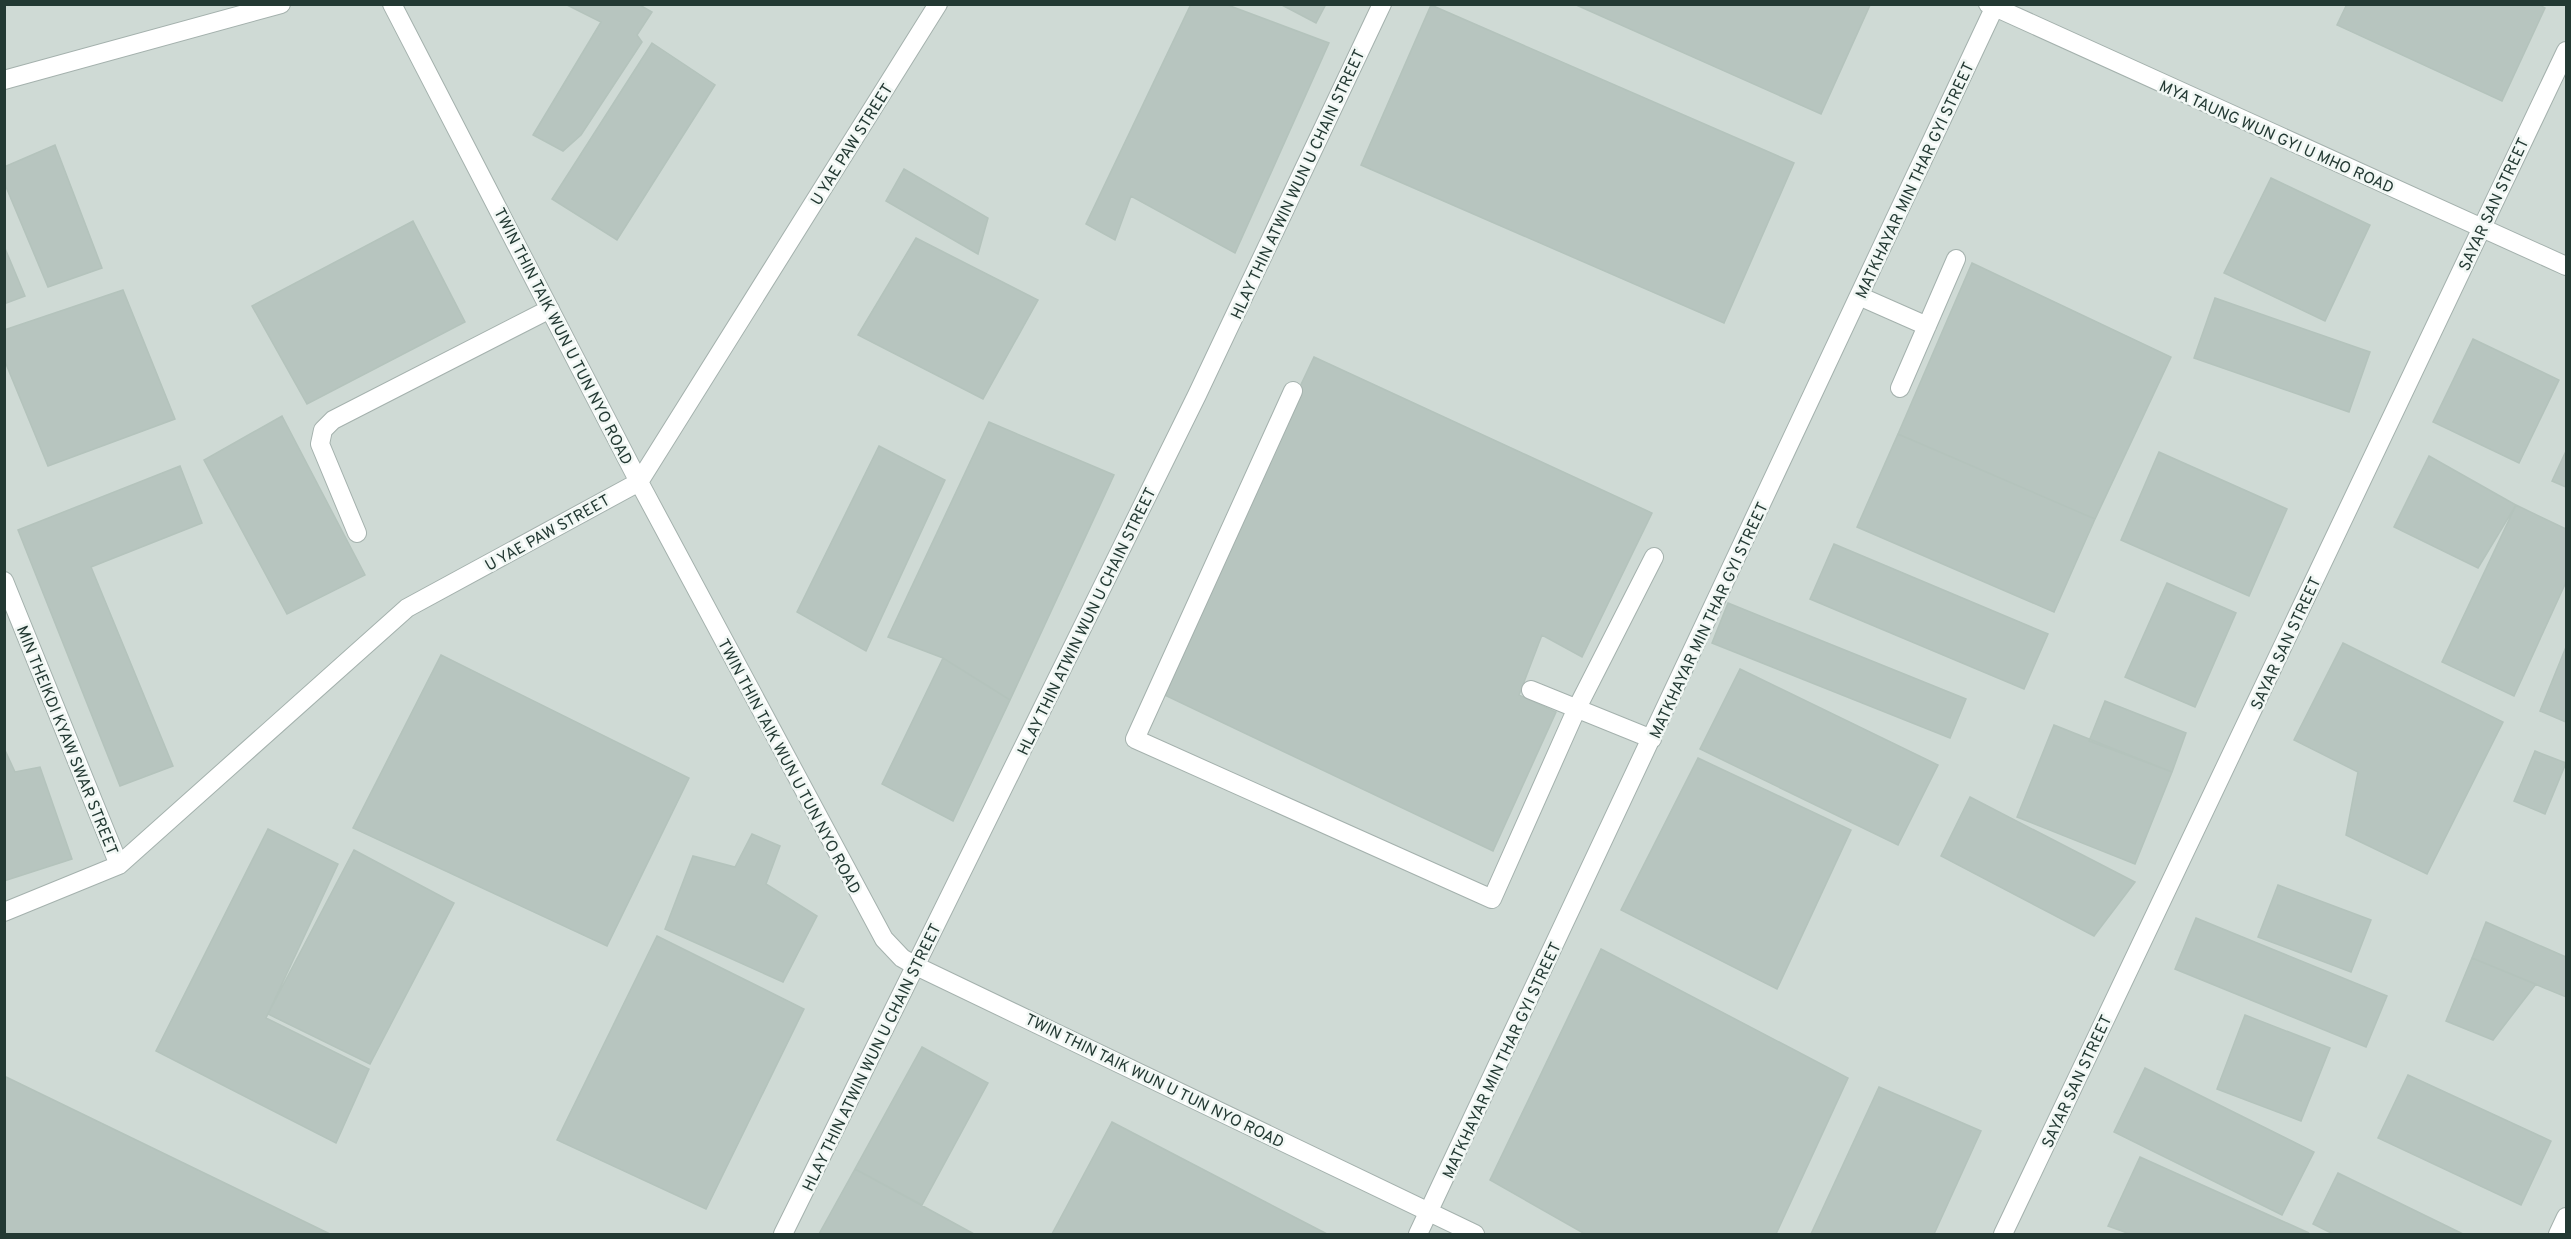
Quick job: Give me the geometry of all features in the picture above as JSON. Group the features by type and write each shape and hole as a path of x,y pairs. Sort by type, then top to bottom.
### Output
{"street":[{"path":"4,80 281,4"},
{"name":"TWIN THIN TAIK WUN U TUN NYO ROAD","path":"392,4 639,482 884,939 902,958 916,966 1475,1234"},
{"name":"U YAE PAW STREET","path":"4,912 119,865 407,608 639,482 938,4"},
{"name":"HLAY THIN ATWIN WUN U CHAIN STREET","path":"783,1234 1202,385 1382,4"},
{"name":"MYA TAUNG WUN GYI U MHO ROAD","path":"1993,6 2566,266"},
{"name":"MATKHAYAR MIN THAR GYI STREET","path":"1418,1234 1652,739 1993,6"},
{"name":"SAYAR SAN STREET","path":"2003,1234 2566,51"},
{"path":"1900,388 1956,259"},
{"path":"1859,296 1927,326"},
{"path":"357,533 320,444 323,430 333,420 550,309"},
{"path":"1293,391 1135,739 1492,899 1577,708 1654,557"},
{"name":"MIN THEIKDI KYAW SWAR STREET","path":"4,581 119,865"},
{"path":"1531,690 1652,739"},
{"path":"2558,1234 2566,1217"}],"shaded area":[{"path":"5,5 2566,5 2566,1234 5,1234"}],"building":[{"path":"565,4 638,4 652,12 637,35 642,42 581,135 563,151 533,135 601,22"},
{"path":"1191,4 1225,4 1329,43 1235,253 1131,196 1115,240 1086,224"},
{"path":"1280,4 1326,4 1316,23"},
{"path":"1574,4 1868,4 1870,5 1821,114"},
{"path":"2347,4 2538,4 2545,8 2502,101 2337,25"},
{"path":"1431,5 1794,163 1724,323 1361,165"},
{"path":"652,43 715,85 617,240 552,199"},
{"path":"55,145 102,268 48,287 4,182 4,167"},
{"path":"904,169 988,218 978,254 886,201"},
{"path":"2271,178 2370,225 2325,321 2224,273"},
{"path":"413,221 465,322 307,404 252,306"},
{"path":"916,238 1038,300 983,399 858,335"},
{"path":"4,246 25,296 4,304"},
{"path":"1972,263 2171,357 2095,519 1898,434"},
{"path":"123,290 175,419 48,466 4,359 4,330"},
{"path":"2215,298 2370,352 2349,412 2194,358"},
{"path":"2473,339 2559,380 2519,463 2433,422"},
{"path":"1314,357 1652,513 1582,657 1542,635 1519,695 1556,712 1493,851 1156,691"},
{"path":"282,416 365,575 287,614 204,460"},
{"path":"989,422 1114,475 1010,700 943,658 888,637"},
{"path":"1898,434 2095,519 2054,612 1857,527"},
{"path":"879,446 945,480 866,651 797,612"},
{"path":"2566,451 2566,487 2552,481"},
{"path":"2159,452 2287,509 2249,596 2121,540"},
{"path":"2429,456 2516,505 2478,568 2394,527"},
{"path":"180,466 202,523 91,567 173,766 120,786 18,530"},
{"path":"2516,505 2566,529 2566,582 2514,696 2442,662"},
{"path":"1834,544 2048,634 2024,689 1810,599"},
{"path":"2167,583 2236,613 2195,707 2125,677"},
{"path":"1728,603 1966,699 1950,738 1712,643"},
{"path":"2343,643 2503,722 2427,874 2346,835 2358,772 2294,740"},
{"path":"2566,647 2566,722 2540,711"},
{"path":"441,655 689,778 607,946 353,828"},
{"path":"943,658 1010,700 953,821 882,784"},
{"path":"1740,669 1938,765 1898,845 1700,749"},
{"path":"2105,701 2186,733 2172,772 2089,741"},
{"path":"2054,725 2172,772 2135,864 2017,817"},
{"path":"4,748 15,772 40,767 72,859 4,881"},
{"path":"2535,751 2566,763 2545,814 2514,801"},
{"path":"1698,758 1851,830 1777,989 1621,910"},
{"path":"1970,797 2135,882 2094,936 1941,856"},
{"path":"268,829 338,864 266,1018 369,1069 336,1143 156,1051"},
{"path":"752,834 780,846 766,884 817,916 783,982 665,929 693,856 735,867"},
{"path":"354,850 454,903 370,1064 268,1014"},
{"path":"2278,885 2371,920 2351,972 2258,937"},
{"path":"2196,918 2387,996 2366,1047 2175,969"},
{"path":"2486,922 2566,957 2566,997 2472,958"},
{"path":"657,936 804,1009 706,1209 557,1140"},
{"path":"1601,949 1848,1078 1776,1234 1585,1234 1490,1180"},
{"path":"2472,958 2536,984 2493,1040 2446,1021"},
{"path":"2245,1015 2330,1048 2301,1121 2217,1089"},
{"path":"922,1047 988,1083 922,1205 855,1169"},
{"path":"2145,1068 2314,1152 2282,1215 2114,1132"},
{"path":"2408,1075 2551,1141 2521,1205 2378,1138"},
{"path":"4,1076 330,1234 4,1234"},
{"path":"1879,1087 1981,1131 1934,1234 1811,1234"},
{"path":"1112,1122 1327,1234 1052,1234"},
{"path":"2140,1157 2309,1233 2130,1234 2108,1226"},
{"path":"855,1169 974,1234 819,1234"},
{"path":"2338,1173 2463,1234 2333,1234 2313,1224"}]}
